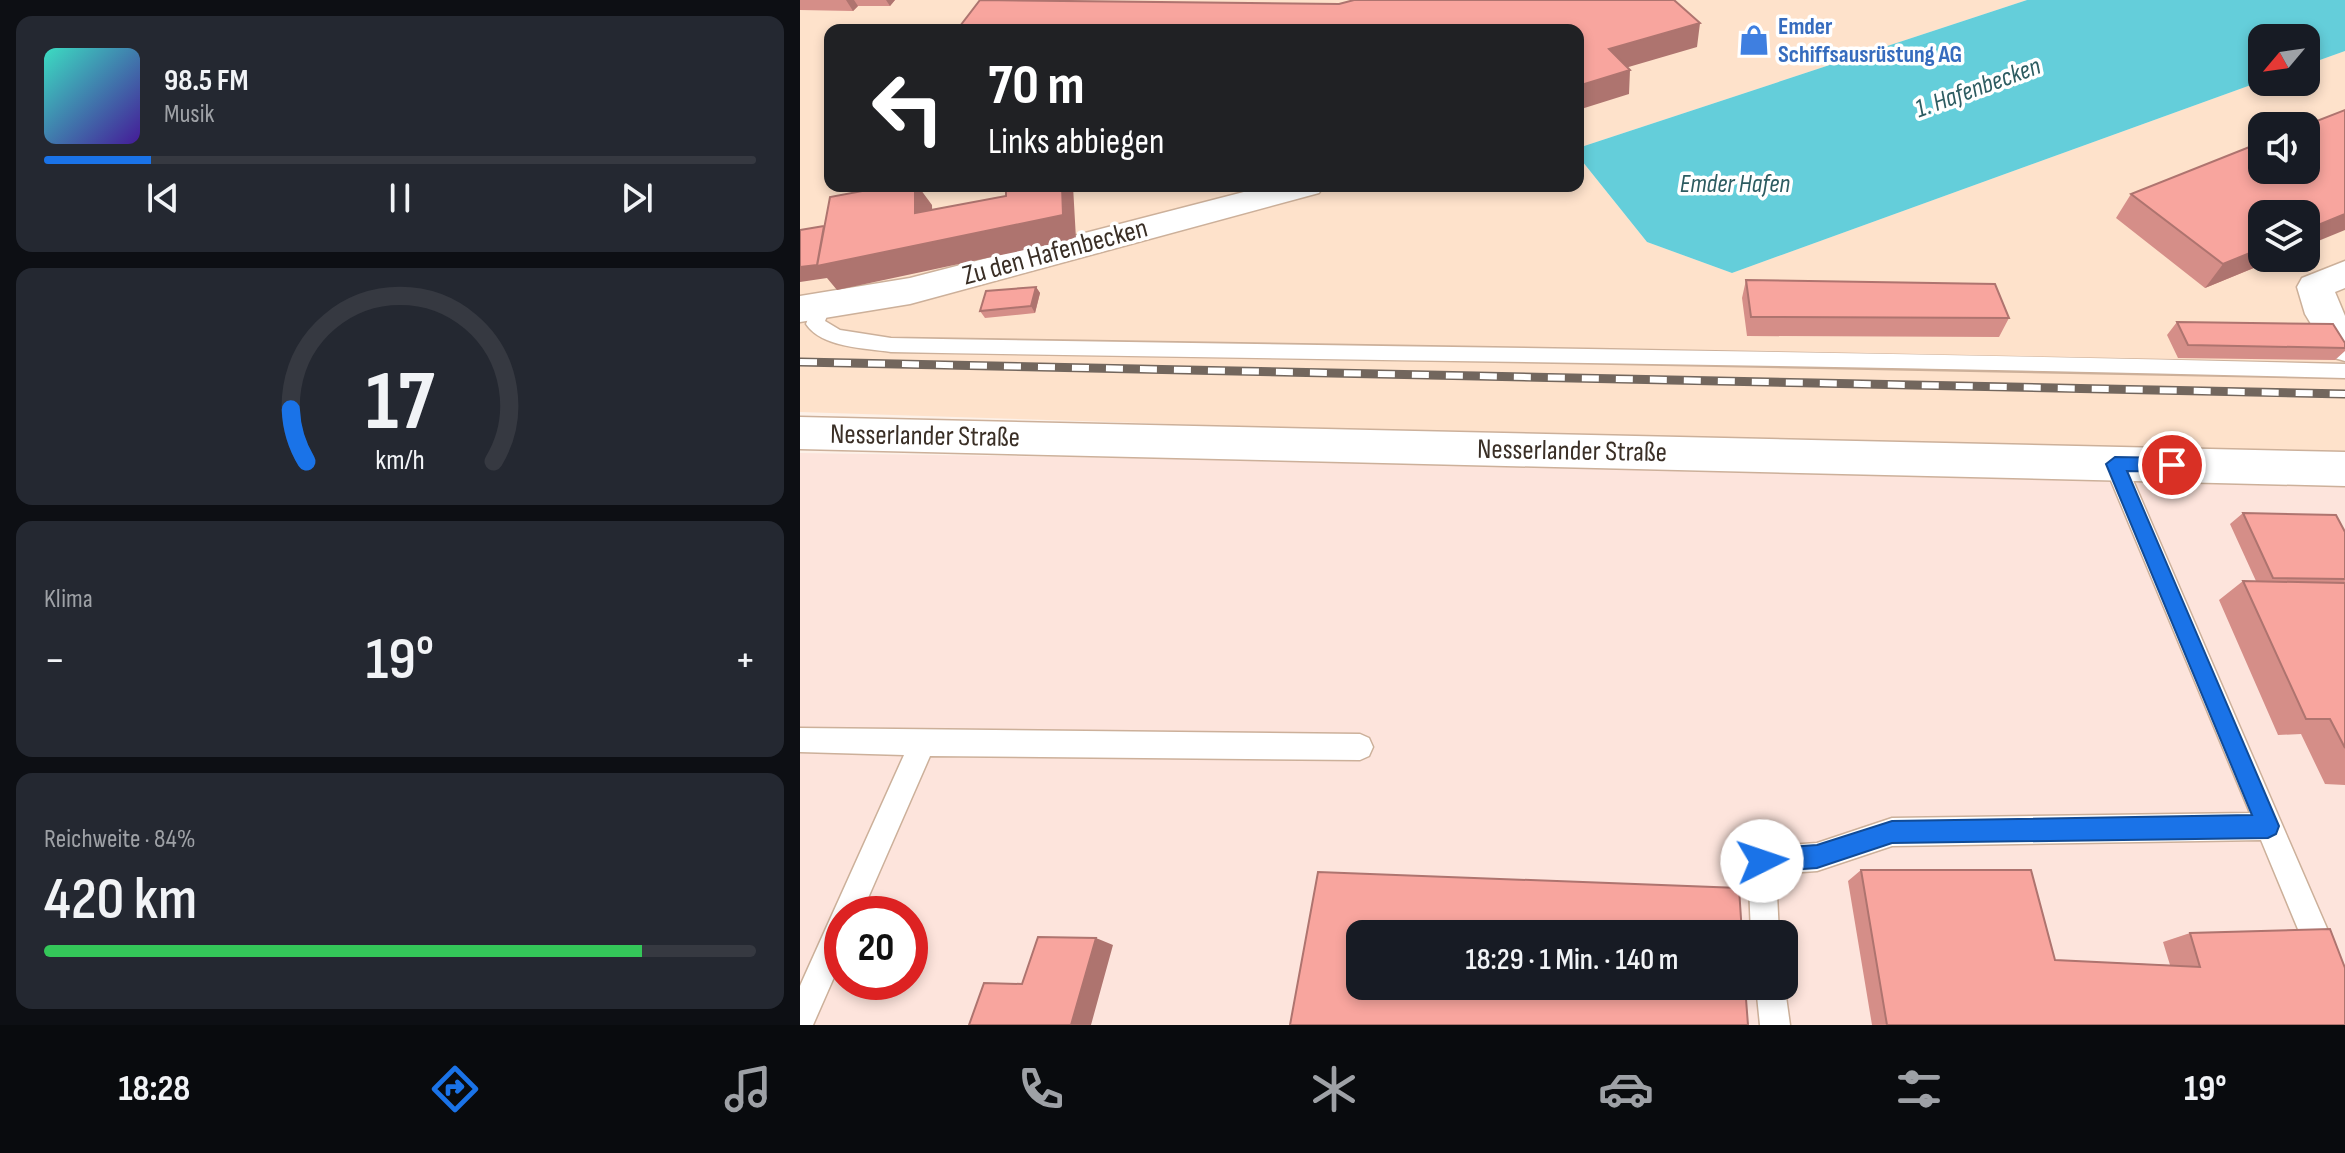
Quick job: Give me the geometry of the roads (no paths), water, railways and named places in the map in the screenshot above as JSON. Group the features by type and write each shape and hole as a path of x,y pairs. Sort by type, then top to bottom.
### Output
{"main road":[{"name":"Zu den Hafenbecken","path":"811,308 910,291 1284,192"},
{"path":"2345,273 2315,287 2324,314 2345,347"},
{"name":"Nesserlander Straße","path":"800,433 2345,469"}],"lane":[{"path":"811,308 815,324 836,336 891,345 1476,356 1890,359 2345,371"},
{"path":"2115,464 2345,1005"},
{"path":"800,740 1360,747"},
{"path":"855,896 922,743"},
{"path":"1764,920 1762,861 1817,857 1892,832 2268,826"},
{"path":"800,1020 824,966"},
{"path":"1772,1000 1775,1025"}],"water":[{"name":"Emder Hafen","path":"2027,0 2345,0 2345,51 2320,60 2320,24 2248,24 2248,86 1732,273 1647,242 1584,163 1584,146"}],"railway":[{"path":"800,362 2345,394"}],"place":[{"name":"Emder Schiffsausrüstung AG","path":"1754,40"}],"water label":[{"name":"1. Hafenbecken","path":"1978,88"}]}
